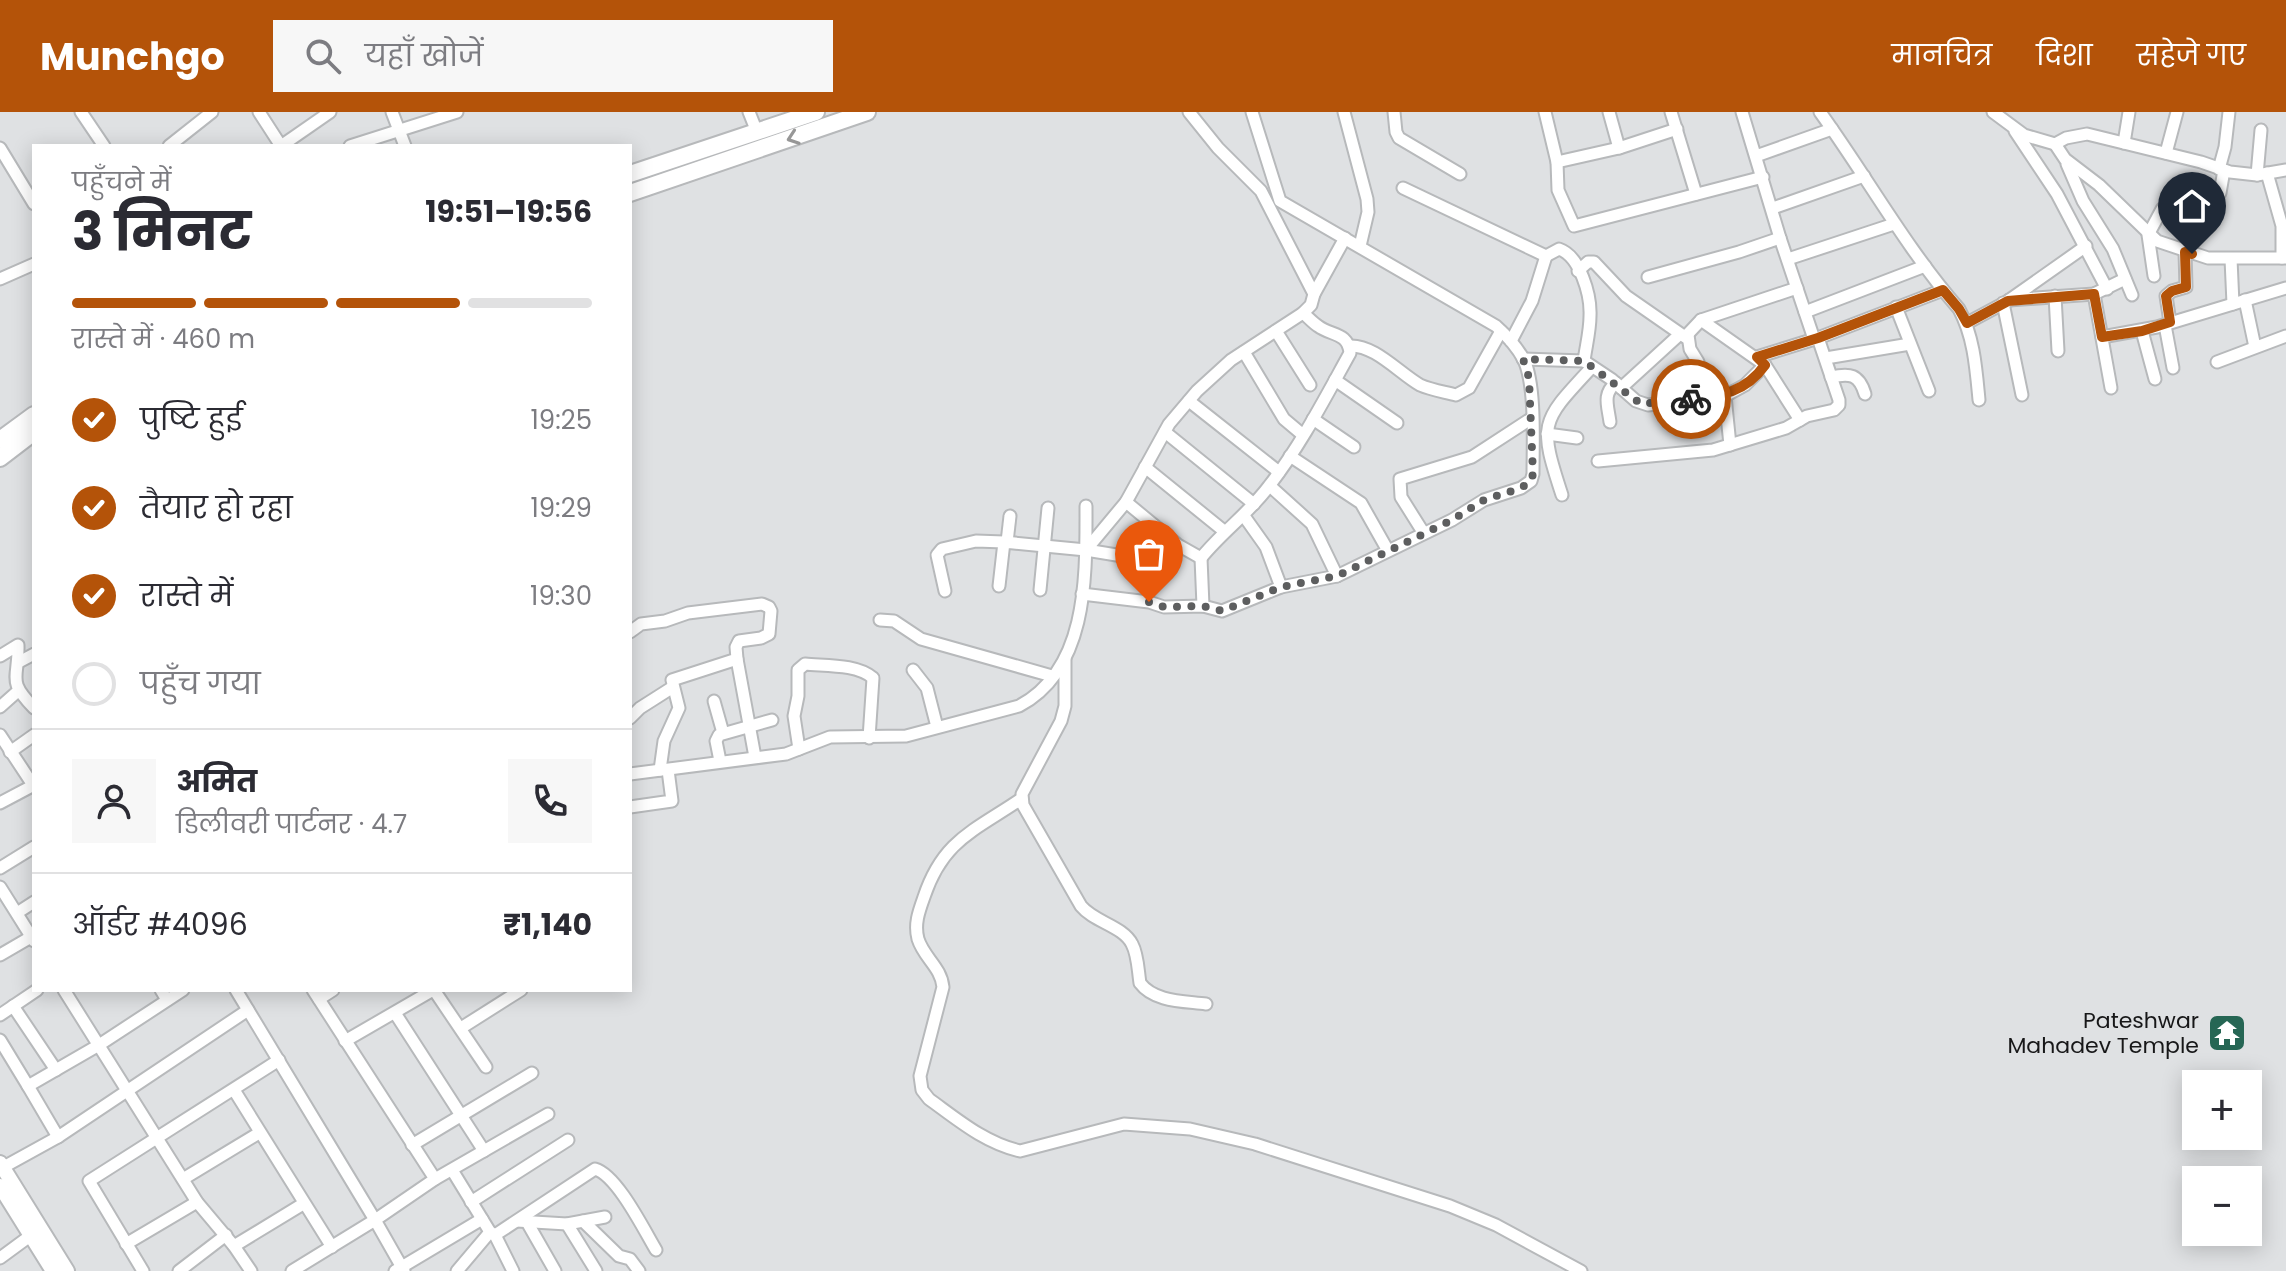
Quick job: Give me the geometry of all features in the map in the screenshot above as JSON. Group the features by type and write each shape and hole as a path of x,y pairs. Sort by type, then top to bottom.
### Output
{"main road":[{"path":"632,173 816,112"},
{"path":"632,192 867,112"},
{"path":"0,440 32,416"},
{"path":"0,458 32,434"}],"street":[{"path":"81,112 103,144"},
{"path":"172,144 212,112"},
{"path":"259,112 280,144"},
{"path":"284,144 330,112"},
{"path":"392,112 404,144"},
{"path":"356,144 457,112"},
{"path":"749,112 757,132"},
{"path":"1082,594 1149,602 1164,607 1203,606 1222,611 1281,587 1337,576 1452,520 1484,500 1521,488 1531,481 1529,378 1523,359 1511,341 1501,331 1393,264 1261,191 1218,148 1189,112"},
{"path":"1252,112 1280,201"},
{"path":"1344,112 1367,199 1368,212 1360,246"},
{"path":"1394,112 1399,138 1460,174"},
{"path":"1545,112 1557,162 1558,190 1574,226 1763,177"},
{"path":"1609,112 1619,148"},
{"path":"1671,112 1696,194"},
{"path":"1598,461 1713,450 1786,428 1837,408 1839,400 1826,358 1805,312 1742,112"},
{"path":"1820,112 1894,224 1967,323 1974,348 1979,400"},
{"path":"1993,112 2024,135 2055,144 2083,201 2113,249 2132,295"},
{"path":"2124,143 2129,112"},
{"path":"2166,153 2177,112"},
{"path":"2220,193 2229,112"},
{"path":"1557,162 1619,148 1677,129"},
{"path":"1756,156 1832,129"},
{"path":"2014,129 2057,194 2107,289"},
{"path":"2065,159 2099,185 2148,235 2185,252 2208,258 2284,258 2282,226 2262,174 2261,130"},
{"path":"2055,144 2066,138 2087,134 2221,169 2262,174 2286,170"},
{"path":"0,148 32,201"},
{"path":"1773,208 1864,176"},
{"path":"1403,188 1546,256"},
{"path":"1261,191 1314,294"},
{"path":"1279,226 1293,208"},
{"path":"2154,276 2148,235 2162,209"},
{"path":"1788,259 1894,224"},
{"path":"1086,550 1126,502 1165,432 1189,401 1231,360 1311,305 1345,238"},
{"path":"1648,277 1780,238"},
{"path":"1967,323 2006,302 2086,246"},
{"path":"1511,341 1532,301 1546,256 1555,249 1564,250 1575,261 1590,307 1588,364 1549,419 1550,457 1562,495"},
{"path":"2173,368 2166,296 2186,287 2185,252"},
{"path":"2231,259 2233,304"},
{"path":"1578,271 1588,262 1594,262 1626,296 1683,335 1698,362"},
{"path":"0,278 32,265"},
{"path":"1805,312 1925,266"},
{"path":"2006,302 2094,294 2125,279"},
{"path":"1610,422 1606,396 1609,389 1618,386 1701,320 1797,288"},
{"path":"2102,337 2142,331 2286,288"},
{"path":"1523,359 1588,364 1641,404 1725,396 1745,385 1761,361 1943,290"},
{"path":"2094,294 2111,388"},
{"path":"2055,296 2058,351"},
{"path":"2245,300 2255,347"},
{"path":"2006,302 2022,395"},
{"path":"1896,307 1929,391"},
{"path":"1303,313 1320,329 1368,350 1425,387 1456,395 1463,394 1469,388 1501,331"},
{"path":"1701,320 1761,361 1800,420"},
{"path":"1276,331 1310,385"},
{"path":"2142,331 2155,379"},
{"path":"2217,362 2286,336"},
{"path":"1203,606 1201,558 1224,531 1244,516 1290,456 1350,353 1345,341"},
{"path":"1826,358 1910,344"},
{"path":"1244,352 1289,424 1301,434"},
{"path":"1831,377 1854,375 1860,380 1865,394"},
{"path":"1335,380 1397,423"},
{"path":"1725,396 1730,445"},
{"path":"1189,401 1278,471"},
{"path":"1423,532 1401,497 1400,479 1472,457 1532,418"},
{"path":"1313,419 1354,447"},
{"path":"1165,432 1252,503"},
{"path":"1547,434 1577,438"},
{"path":"1290,456 1361,503 1387,549"},
{"path":"1145,467 1224,531"},
{"path":"1270,486 1312,524 1337,576"},
{"path":"1126,502 1178,545 1201,558"},
{"path":"632,774 786,754 830,737 906,736 1019,706 1040,692 1073,644 1082,594 1086,506"},
{"path":"1040,590 1048,508"},
{"path":"999,586 1010,516"},
{"path":"1244,516 1266,547 1281,587"},
{"path":"945,591 937,555 942,549 976,541 1044,544 1153,561"},
{"path":"632,631 641,624 665,621 688,613 766,605 771,611 769,634 739,641 736,647 755,757"},
{"path":"880,620 894,621 921,639 1052,676"},
{"path":"0,656 18,645 19,662 14,679 18,691 32,706"},
{"path":"19,662 32,655"},
{"path":"632,807 672,801 664,770 664,741 679,708 672,683 674,678 737,659"},
{"path":"1065,659 1065,706 1061,721 1021,799 955,843 944,854 932,873 918,915 917,937 940,974 943,987 920,1076 922,1090 929,1099 984,1138 1020,1151 1124,1124 1190,1129 1255,1144 1450,1206 1496,1225 1581,1271"},
{"path":"799,749 794,712 798,696 798,670 805,664 840,667 867,673 873,678 869,738"},
{"path":"913,670 927,688 937,727"},
{"path":"632,716 673,687"},
{"path":"0,707 18,691"},
{"path":"714,701 723,733"},
{"path":"720,761 716,741 719,735 772,720"},
{"path":"0,735 32,782"},
{"path":"10,752 32,736"},
{"path":"1,800 32,786"},
{"path":"1021,799 1081,906 1092,917 1122,933 1132,943 1143,988 1154,996 1206,1004"},
{"path":"0,868 32,848"},
{"path":"0,887 32,939 0,955"},
{"path":"17,913 32,903"},
{"path":"0,1015 34,992"},
{"path":"65,992 197,1202 226,1235 251,1271"},
{"path":"237,992 375,1220 399,1270 482,1219"},
{"path":"345,1041 431,992"},
{"path":"435,992 486,1067"},
{"path":"461,1028 518,992"},
{"path":"316,994 435,1179"},
{"path":"28,1086 99,1045 164,995"},
{"path":"13,1006 56,1070"},
{"path":"67,1271 1,1166 58,1137 248,1010"},
{"path":"395,1013 484,1151"},
{"path":"0,1040 58,1137"},
{"path":"143,1271 89,1181 279,1060"},
{"path":"412,1145 532,1073"},
{"path":"234,1090 332,1247"},
{"path":"292,1271 435,1179 548,1114"},
{"path":"183,1179 259,1133"},
{"path":"471,1202 568,1140"},
{"path":"457,1271 492,1233 521,1221 595,1169 623,1196 656,1250"},
{"path":"452,1170 492,1233 509,1269"},
{"path":"0,1186 53,1271"},
{"path":"126,1244 197,1202"},
{"path":"234,1246 303,1204"},
{"path":"521,1221 567,1224 605,1217"},
{"path":"521,1221 555,1271"},
{"path":"583,1221 619,1256 630,1259 639,1271"},
{"path":"567,1224 596,1271"},
{"path":"179,1271 226,1235"},
{"path":"0,1258 30,1236"}],"way so far":[{"path":"1149,602 1164,607 1203,606 1222,611 1281,587 1337,576 1452,520 1484,500 1521,488 1531,481 1533,474 1529,378 1523,359 1584,361 1641,404 1691,399"}],"place":[{"name":"Pateshwar Mahadev Temple","path":"2227,1033"}],"route":[{"path":"1691,399 1735,392 1765,365 1757,357 1818,338 1943,290 1967,323 2008,301 2076,293 2094,294 2102,337 2157,327 2170,322 2166,296 2186,287 2185,252 2192,254"}]}
